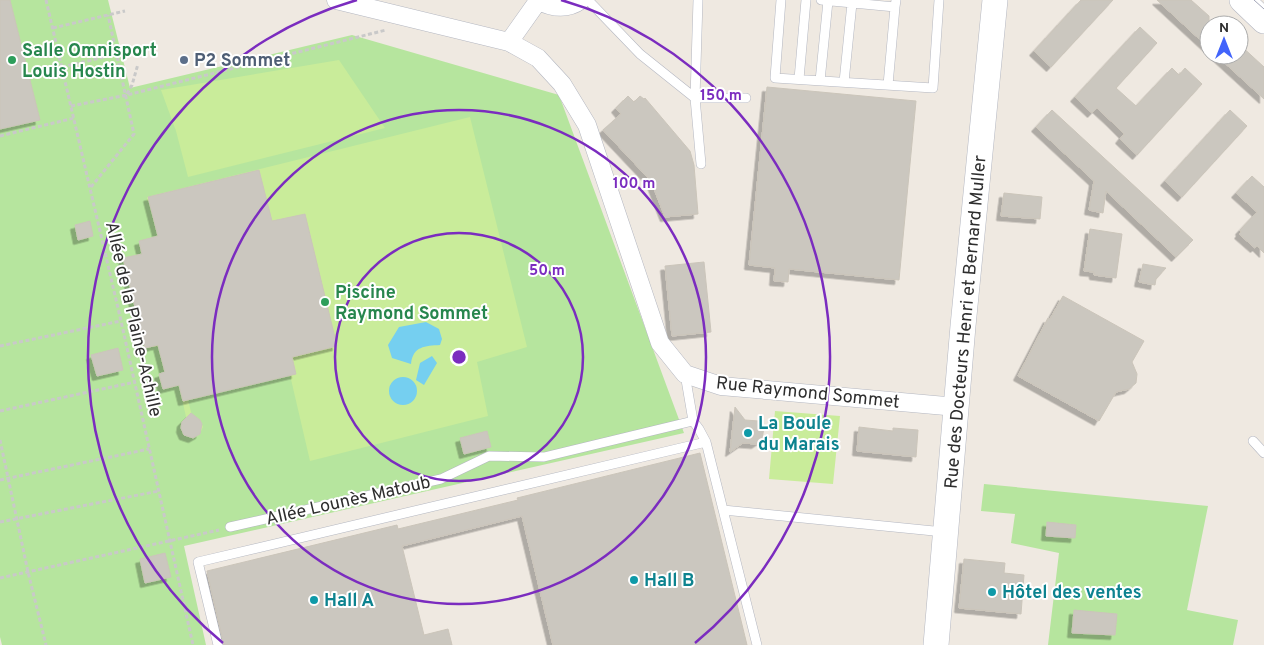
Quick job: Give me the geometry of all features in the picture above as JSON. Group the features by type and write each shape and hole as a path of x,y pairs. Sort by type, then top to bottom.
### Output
{"main road":[{"name":"Rue des Docteurs Henri et Bernard Muller","path":"936,645 963,326 995,0"},
{"path":"1242,0 1264,21"}],"street":[{"path":"336,0 509,42 538,58 562,84 587,125 660,343 685,374"},
{"path":"509,42 537,0 549,6 562,8 581,0"},
{"name":"Rue Raymond Sommet","path":"685,374 720,386 957,408"}],"lane":[{"path":"588,0 640,54 695,98 746,98"},
{"path":"698,0 695,98 701,164"},
{"path":"781,0 775,78 933,88 939,0"},
{"path":"799,79 806,0"},
{"path":"820,80 825,0 896,4 888,85"},
{"path":"844,82 852,3"},
{"path":"685,374 693,421 700,429 706,442 757,645"},
{"name":"Allée Lounès Matoub","path":"230,527 441,480 489,456 544,457 693,421"},
{"path":"1253,441 1264,453"},
{"path":"218,645 198,562 706,442"},
{"path":"723,510 946,532"}],"path":[{"name":"Allée de la Plaine-Achille","path":"46,0 122,321 193,645"},
{"path":"53,28 125,11"},
{"path":"90,187 134,134 127,94 108,15"},
{"path":"71,106 387,30"},
{"path":"62,67 134,50"},
{"path":"127,94 132,86 138,64"},
{"path":"0,136 74,118"},
{"path":"0,346 122,321"},
{"path":"0,410 135,382"},
{"path":"0,440 28,572 46,645"},
{"path":"0,480 149,449"},
{"path":"0,522 159,491"},
{"path":"0,578 230,527"}],"green space":[{"path":"0,0 108,0 130,88 352,35 559,95 684,433 184,546 206,645 2,645 0,637"},
{"path":"339,60 385,128 188,177 176,131 161,90"},
{"name":"Piscine Raymond Sommet","path":"470,117 527,347 477,362 488,416 310,461 290,375 188,400 192,416 200,420 203,427 199,435 193,438 184,435 181,425 186,417 179,385 163,389 159,375 165,372 159,346 145,348 123,258 142,254 139,241 158,236 147,197"},
{"path":"775,411 840,416 833,484 769,479"},
{"path":"984,484 1208,506 1187,610 1238,620 1233,645 1048,645 1059,553 1011,543 1015,514 981,511"}],"water":[{"path":"426,322 439,329 442,339 440,345 417,350 411,364 392,358 388,345 399,327"},
{"path":"432,356 437,363 424,385 416,380 420,363"},
{"path":"403,377 413,381 417,391 413,401 403,405 393,401 389,391 393,381"}],"building":[{"name":"Salle Omnisport Louis Hostin","path":"0,0 10,0 40,120 0,129"},
{"path":"1081,0 1113,0 1051,67 1034,51"},
{"path":"1157,0 1191,0 1208,15 1199,15 1199,39"},
{"path":"1140,27 1157,43 1116,88 1136,106 1172,68 1179,75 1185,68 1202,84 1137,155 1120,139 1124,134 1111,121 1097,108 1092,113 1075,97"},
{"path":"1249,53 1264,67 1264,99 1227,65 1249,65"},
{"path":"767,87 916,101 899,280 789,269 788,282 774,281 775,268 749,265"},
{"path":"628,96 634,102 640,96 645,98 690,151 694,165 698,214 665,217 651,181 603,130 621,114 616,108"},
{"path":"1052,110 1193,240 1176,257 1106,191 1103,213 1089,210 1094,181 1036,127"},
{"path":"1230,110 1247,126 1182,197 1165,181"},
{"path":"259,170 272,221 305,214 337,346 292,357 296,374 183,401 179,385 163,389 159,374 165,372 158,345 145,348 123,258 142,254 139,241 158,236 148,197"},
{"path":"1252,176 1264,187 1264,253 1239,234 1240,230 1257,212 1236,193"},
{"path":"1004,193 1042,197 1040,219 1001,216"},
{"path":"90,221 93,236 78,240 75,225"},
{"path":"1090,229 1122,234 1116,278 1094,275 1094,272 1084,271"},
{"path":"704,262 711,332 672,336 665,266"},
{"path":"1143,264 1166,268 1156,279 1155,285 1139,282"},
{"path":"1063,296 1144,341 1132,362 1137,374 1136,383 1129,389 1116,392 1099,421 1018,376 1048,318 1050,319"},
{"path":"118,348 123,370 97,376 91,355"},
{"name":"La Boule du Marais","path":"735,407 745,420 759,421 764,427 762,440 756,444 743,443 730,452"},
{"path":"191,413 202,424 200,434 193,438 184,435 181,428 182,422"},
{"path":"859,427 893,431 893,428 918,430 916,457 857,451"},
{"path":"487,431 491,447 464,454 460,438"},
{"path":"700,453 747,645 553,645 522,516 402,546 424,635 448,629 452,645 224,645 207,571 397,525 398,529"},
{"path":"1047,522 1076,525 1075,538 1046,536"},
{"path":"165,553 171,577 145,583 140,559"},
{"name":"Hôtel des ventes","path":"964,559 1005,563 1004,573 1024,575 1021,614 959,608"},
{"path":"1074,610 1117,614 1115,635 1072,633"}],"tram line":[{"path":"1254,0 1264,9"}],"place":[{"name":"Salle Omnisport Louis Hostin","path":"12,60"},
{"name":"P2 Sommet","path":"184,60"},
{"name":"Piscine Raymond Sommet","path":"325,302"},
{"name":"La Boule du Marais","path":"748,433"},
{"name":"Hall B","path":"634,580"},
{"name":"Hôtel des ventes","path":"992,592"},
{"name":"Hall A","path":"314,600"}]}
